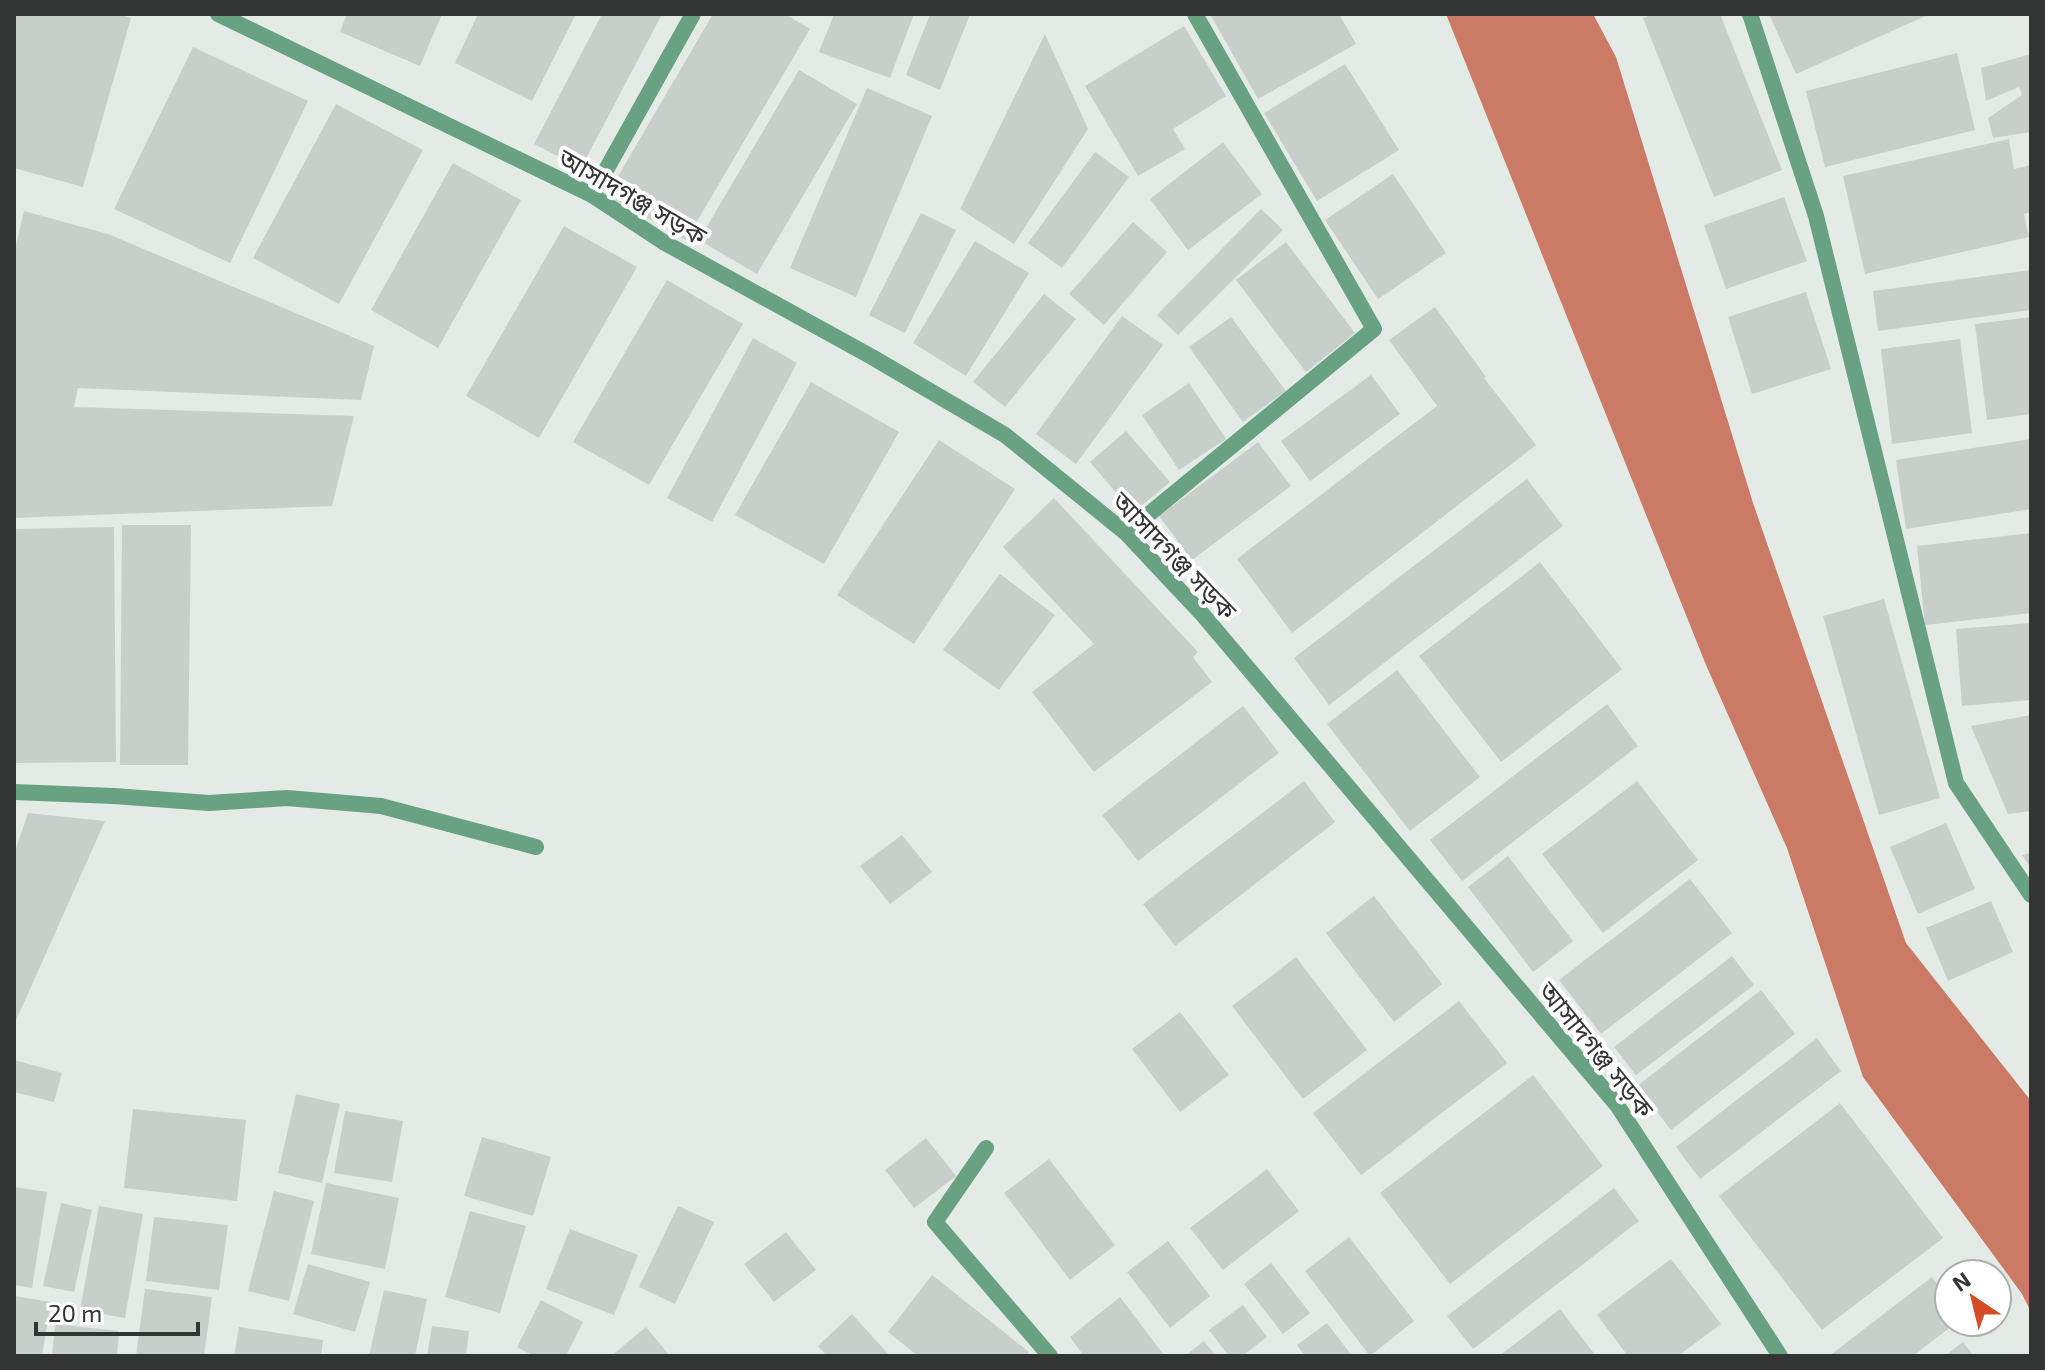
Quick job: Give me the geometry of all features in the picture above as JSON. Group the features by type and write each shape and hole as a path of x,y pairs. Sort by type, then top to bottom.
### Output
{"street":[{"name":"আসাদগঞ্জ সড়ক","path":"218,14 592,195 665,243 872,357 1005,435 1126,533 1203,615 1617,1105 1780,1356"},
{"path":"592,195 693,14"},
{"path":"1126,533 1374,329 1195,14"},
{"path":"1750,14 1816,216 1956,783 2031,895"},
{"path":"14,792 209,803 287,798 381,806 536,847"},
{"path":"986,1148 935,1222 1050,1356"}],"shaded area":[{"path":"1446,14 1593,14 1616,57 1753,503 1906,943 2031,1101 2031,1312 2013,1282 2013,1258 1996,1258 1863,1077 1787,848 1706,665"}],"building":[{"path":"14,14 117,14 131,18 83,187 14,168"},
{"path":"347,14 442,14 420,66 340,32"},
{"path":"478,14 576,14 532,101 455,63"},
{"path":"602,14 662,14 581,168 534,144"},
{"path":"713,14 785,14 810,29 686,240 607,195"},
{"path":"834,14 914,14 890,78 819,52"},
{"path":"930,14 970,14 940,90 906,75"},
{"path":"1210,14 1339,14 1356,44 1258,99"},
{"path":"1653,14 1720,14 1782,170 1714,197 1643,18"},
{"path":"1769,14 1930,14 1796,74"},
{"path":"1184,26 1226,96 1173,129 1185,149 1138,176 1085,86"},
{"path":"1045,34 1088,129 1014,244 960,209"},
{"path":"193,47 308,101 230,263 114,209"},
{"path":"1957,53 1975,130 1825,167 1806,91"},
{"path":"2031,54 2031,132 1993,138 1988,118 2022,95 2019,87 1986,101 1981,68"},
{"path":"1345,64 1399,150 1317,201 1264,113"},
{"path":"799,70 857,104 757,274 699,240"},
{"path":"867,88 932,116 856,297 790,268"},
{"path":"336,104 423,150 339,304 253,258"},
{"path":"2009,139 2014,169 2031,165 2031,212 2024,214 2029,237 1865,274 1843,176"},
{"path":"1223,142 1262,194 1188,250 1150,199"},
{"path":"1095,152 1129,177 1062,268 1028,243"},
{"path":"453,163 521,200 438,348 371,310"},
{"path":"1393,174 1446,253 1378,299 1325,220"},
{"path":"1784,197 1807,261 1726,289 1704,225"},
{"path":"1261,209 1283,230 1178,335 1157,315"},
{"path":"24,211 108,234 374,346 361,400 78,388 74,407 354,416 332,506 14,518 14,254"},
{"path":"921,213 956,230 905,333 869,315"},
{"path":"1133,222 1167,252 1104,325 1069,294"},
{"path":"564,226 637,267 539,438 466,396"},
{"path":"975,241 1029,273 966,376 913,343"},
{"path":"1286,242 1355,333 1306,372 1236,280"},
{"path":"2031,270 2031,310 1878,331 1873,291"},
{"path":"667,280 743,324 649,485 573,442"},
{"path":"1806,292 1831,369 1752,394 1728,317"},
{"path":"1044,294 1076,319 1005,407 973,382"},
{"path":"1435,307 1536,445 1292,633 1237,559 1437,406 1389,340"},
{"path":"1122,316 1163,345 1076,464 1036,434"},
{"path":"1231,317 1286,391 1243,422 1189,347"},
{"path":"2031,317 2031,414 1987,420 1975,324"},
{"path":"753,338 797,363 712,522 667,498"},
{"path":"1960,339 1972,433 1892,444 1881,349"},
{"path":"1371,375 1400,414 1310,481 1281,441"},
{"path":"811,382 899,432 824,564 735,515"},
{"path":"1189,383 1226,439 1179,470 1142,415"},
{"path":"1126,431 1170,482 1133,513 1090,462"},
{"path":"2031,439 2031,509 1906,529 1896,460"},
{"path":"939,440 1015,489 914,644 837,595"},
{"path":"1258,442 1291,486 1192,560 1159,516"},
{"path":"1527,479 1563,526 1329,705 1294,658"},
{"path":"1054,498 1198,652 1193,657 1212,682 1094,772 1032,692 1094,644 1003,547"},
{"path":"122,525 191,525 188,765 120,765"},
{"path":"114,527 116,762 14,763 14,529"},
{"path":"2031,533 2031,613 1925,625 1917,546"},
{"path":"1540,562 1622,669 1501,762 1419,656"},
{"path":"1000,574 1055,615 999,690 943,650"},
{"path":"1884,599 1940,798 1879,815 1823,616"},
{"path":"2031,623 2031,700 1962,706 1956,629"},
{"path":"1397,670 1480,777 1410,831 1327,724"},
{"path":"1607,704 1638,746 1462,881 1430,840"},
{"path":"1243,706 1279,753 1138,861 1102,815"},
{"path":"2031,715 2031,811 2008,814 1971,726"},
{"path":"1304,781 1335,822 1175,946 1143,904"},
{"path":"1637,781 1698,860 1603,933 1542,854"},
{"path":"28,813 105,821 14,1025 14,854"},
{"path":"1946,823 1975,889 1918,914 1890,847"},
{"path":"902,835 932,872 890,904 860,866"},
{"path":"2031,853 2031,868 2022,855"},
{"path":"1508,856 1573,941 1533,972 1468,887"},
{"path":"1690,879 1732,933 1601,1034 1559,980"},
{"path":"1374,896 1442,984 1394,1022 1326,933"},
{"path":"1991,901 2013,952 1948,981 1926,928"},
{"path":"1732,956 1754,985 1636,1075 1614,1047"},
{"path":"1296,957 1367,1050 1303,1099 1232,1006"},
{"path":"1761,990 1795,1034 1671,1130 1637,1086"},
{"path":"1459,1001 1507,1063 1361,1175 1313,1113"},
{"path":"1180,1012 1229,1075 1180,1112 1132,1049"},
{"path":"1817,1038 1841,1071 1700,1179 1676,1147"},
{"path":"14,1060 62,1073 54,1102 14,1092"},
{"path":"1533,1075 1603,1166 1450,1284 1380,1193"},
{"path":"296,1094 340,1104 322,1183 278,1173"},
{"path":"1840,1103 1943,1238 1822,1330 1719,1196"},
{"path":"133,1109 246,1120 237,1201 124,1188"},
{"path":"345,1111 403,1121 392,1182 334,1173"},
{"path":"482,1137 551,1157 533,1216 464,1196"},
{"path":"926,1138 956,1176 914,1208 885,1170"},
{"path":"1049,1159 1115,1245 1070,1280 1004,1193"},
{"path":"1267,1169 1299,1211 1223,1270 1190,1228"},
{"path":"326,1183 399,1198 385,1269 311,1254"},
{"path":"14,1187 47,1192 32,1288 14,1285"},
{"path":"1614,1188 1639,1221 1473,1349 1447,1316"},
{"path":"274,1191 314,1201 289,1301 248,1291"},
{"path":"61,1203 92,1210 74,1292 43,1286"},
{"path":"99,1206 143,1214 125,1318 80,1310"},
{"path":"678,1206 714,1222 675,1304 639,1287"},
{"path":"470,1211 526,1226 500,1313 445,1297"},
{"path":"154,1217 228,1225 219,1290 146,1281"},
{"path":"570,1229 638,1255 614,1315 546,1289"},
{"path":"786,1232 816,1270 774,1302 744,1264"},
{"path":"1349,1237 1414,1321 1370,1356 1305,1271"},
{"path":"1168,1241 1210,1296 1170,1328 1127,1272"},
{"path":"1671,1259 1721,1324 1678,1356 1628,1356 1597,1315"},
{"path":"1271,1263 1310,1313 1283,1334 1244,1284"},
{"path":"308,1264 370,1282 355,1332 293,1314"},
{"path":"932,1275 1029,1352 1026,1356 918,1356 888,1332"},
{"path":"1932,1277 1933,1338 1936,1338 1913,1356 1829,1356"},
{"path":"145,1289 212,1297 204,1356 136,1356"},
{"path":"384,1290 427,1299 415,1356 369,1356"},
{"path":"14,1296 51,1302 42,1356 14,1356"},
{"path":"1120,1297 1163,1354 1084,1356 1070,1337"},
{"path":"541,1300 583,1322 566,1356 534,1356 517,1347"},
{"path":"1243,1305 1267,1337 1242,1356 1229,1356 1209,1330"},
{"path":"1560,1309 1596,1356 1499,1356"},
{"path":"852,1314 890,1356 827,1356 818,1346"},
{"path":"1327,1323 1352,1356 1305,1356 1297,1345"},
{"path":"55,1324 119,1331 117,1356 52,1356"},
{"path":"432,1326 469,1331 466,1356 427,1356"},
{"path":"239,1327 323,1340 321,1356 234,1356"},
{"path":"646,1327 670,1356 611,1356"},
{"path":"1204,1341 1216,1356 1185,1356"},
{"path":"1963,1342 1974,1356 1945,1356"}]}
